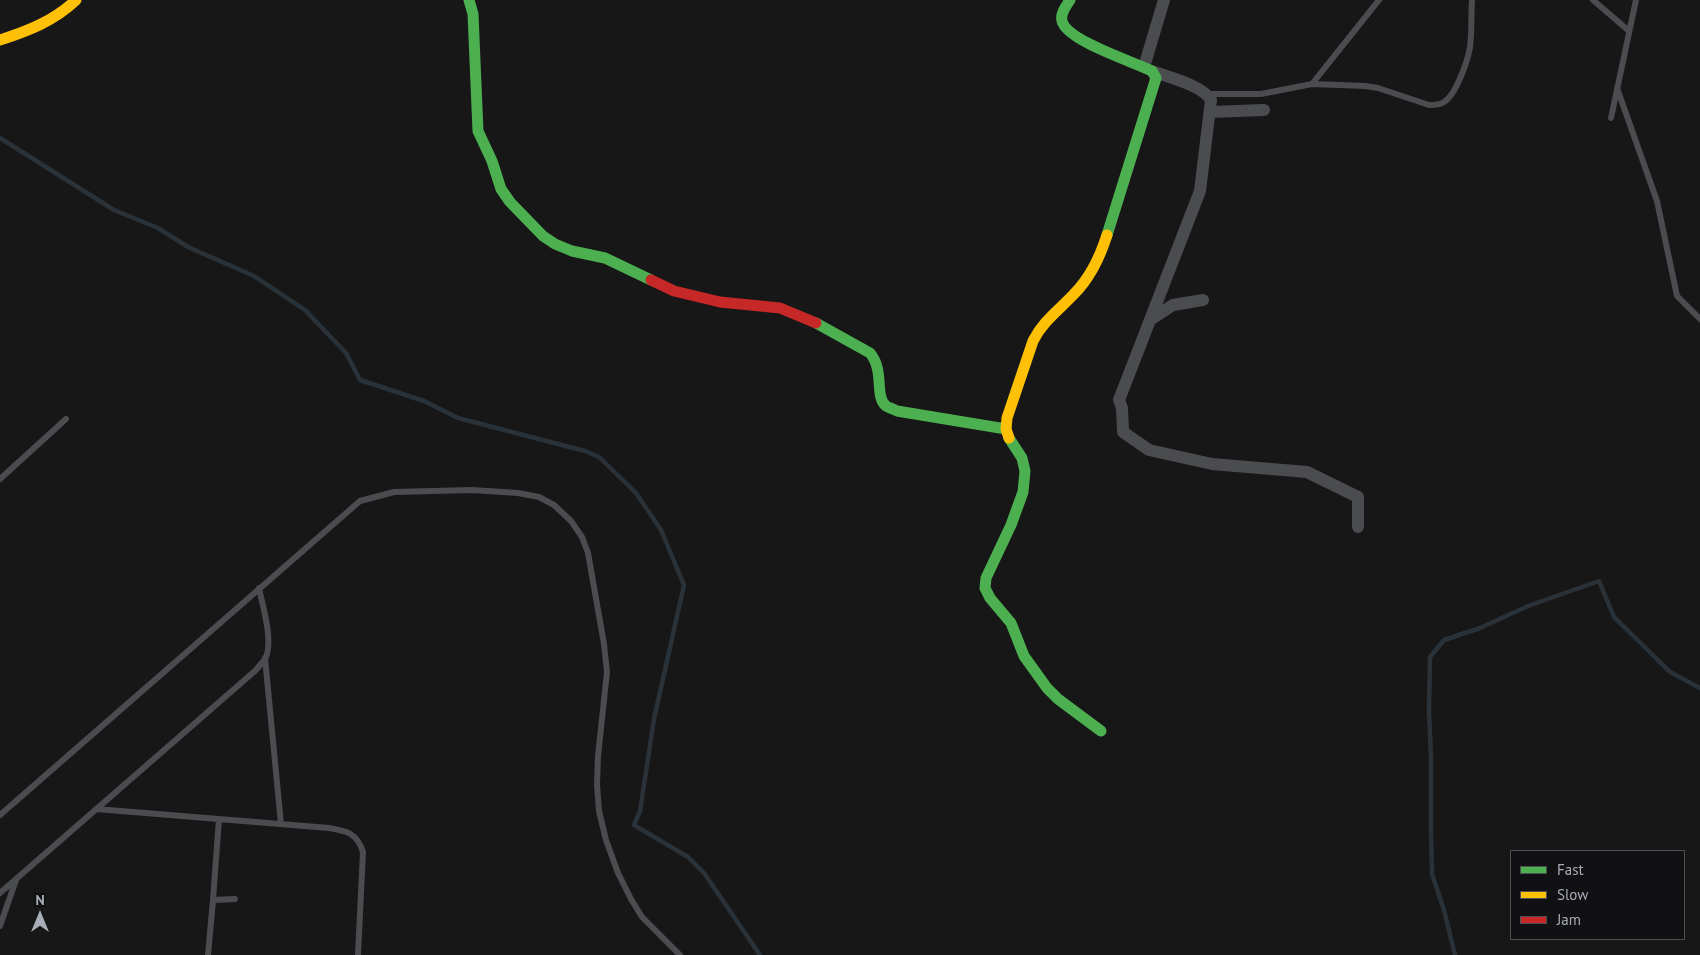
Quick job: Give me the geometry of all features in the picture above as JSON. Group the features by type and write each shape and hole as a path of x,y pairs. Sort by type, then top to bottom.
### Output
{"street":[{"path":"0,40 40,27 66,10 76,0"},
{"path":"469,0 473,14 478,131 492,161 501,189 510,202 544,236 555,244 572,251 605,258 618,263 674,291 720,302 780,308 814,322 870,354 876,360 879,370 880,398 886,406 897,411 1006,429"},
{"path":"1070,0 1062,14 1062,22 1069,30 1094,46 1207,94 1211,100 1200,191 1118,400 1122,408 1123,432 1149,450 1212,464 1308,472 1358,497 1358,527"},
{"path":"1148,69 1164,0"},
{"path":"1100,731 1058,699 1047,688 1024,656 1011,623 990,598 985,588 986,578 1011,524 1023,492 1025,471 1022,458 1010,441 1006,429 1007,418 1039,330 1056,310 1078,290 1092,271 1100,254 1155,85 1156,78 1148,69"},
{"path":"1210,112 1264,110"},
{"path":"1150,320 1173,305 1203,300"}],"lane":[{"path":"1312,84 1379,0"},
{"path":"1207,94 1261,94 1312,84 1378,88 1429,105 1437,105 1445,102 1453,94 1470,48 1472,0"},
{"path":"1593,0 1629,31"},
{"path":"1611,118 1636,0"},
{"path":"1617,88 1657,202 1677,296 1700,319"},
{"path":"0,479 66,419"},
{"path":"0,814 360,501 394,492 472,490 518,493 539,497 554,505 571,521 582,536 588,553 607,672 598,756 599,811 606,840 618,873 638,911 680,955"},
{"path":"0,893 256,670 265,658 268,649 268,637 259,588"},
{"path":"265,658 281,824"},
{"path":"96,809 329,828 353,835 360,841 363,852 358,955"},
{"path":"208,955 219,819"},
{"path":"0,926 17,879"},
{"path":"213,900 235,899"}],"waterway":[{"path":"0,138 114,210 158,228 188,247 254,276 305,310 346,353 360,380 424,401 458,418 585,451 599,457 636,493 661,530 684,585 654,719 640,811 634,825 688,857 704,873 760,955"},
{"path":"1455,955 1444,910 1432,874 1430,657 1444,640 1480,628 1528,606 1599,581 1614,617 1670,672 1700,688"}],"traffic: fast":[{"path":"469,0 473,14 478,131 492,161 501,189 510,202 543,236 555,244 572,251 605,258 651,280"},
{"path":"1070,0 1062,16 1062,21 1067,29 1102,50 1152,71 1156,78 1107,235"},
{"path":"816,323 870,353 877,367 882,402 887,407 897,411 1006,429"},
{"path":"1009,438 1022,458 1025,471 1023,492 1011,525 986,578 985,588 990,598 1011,623 1024,656 1047,688 1058,699 1101,731"}],"traffic: slow":[{"path":"0,40 40,24 59,14 76,0"},
{"path":"1009,438 1006,429 1007,418 1033,341 1046,322 1074,294 1090,274 1107,235"}],"traffic: jam":[{"path":"651,280 674,291 720,302 780,308 816,323"}]}
